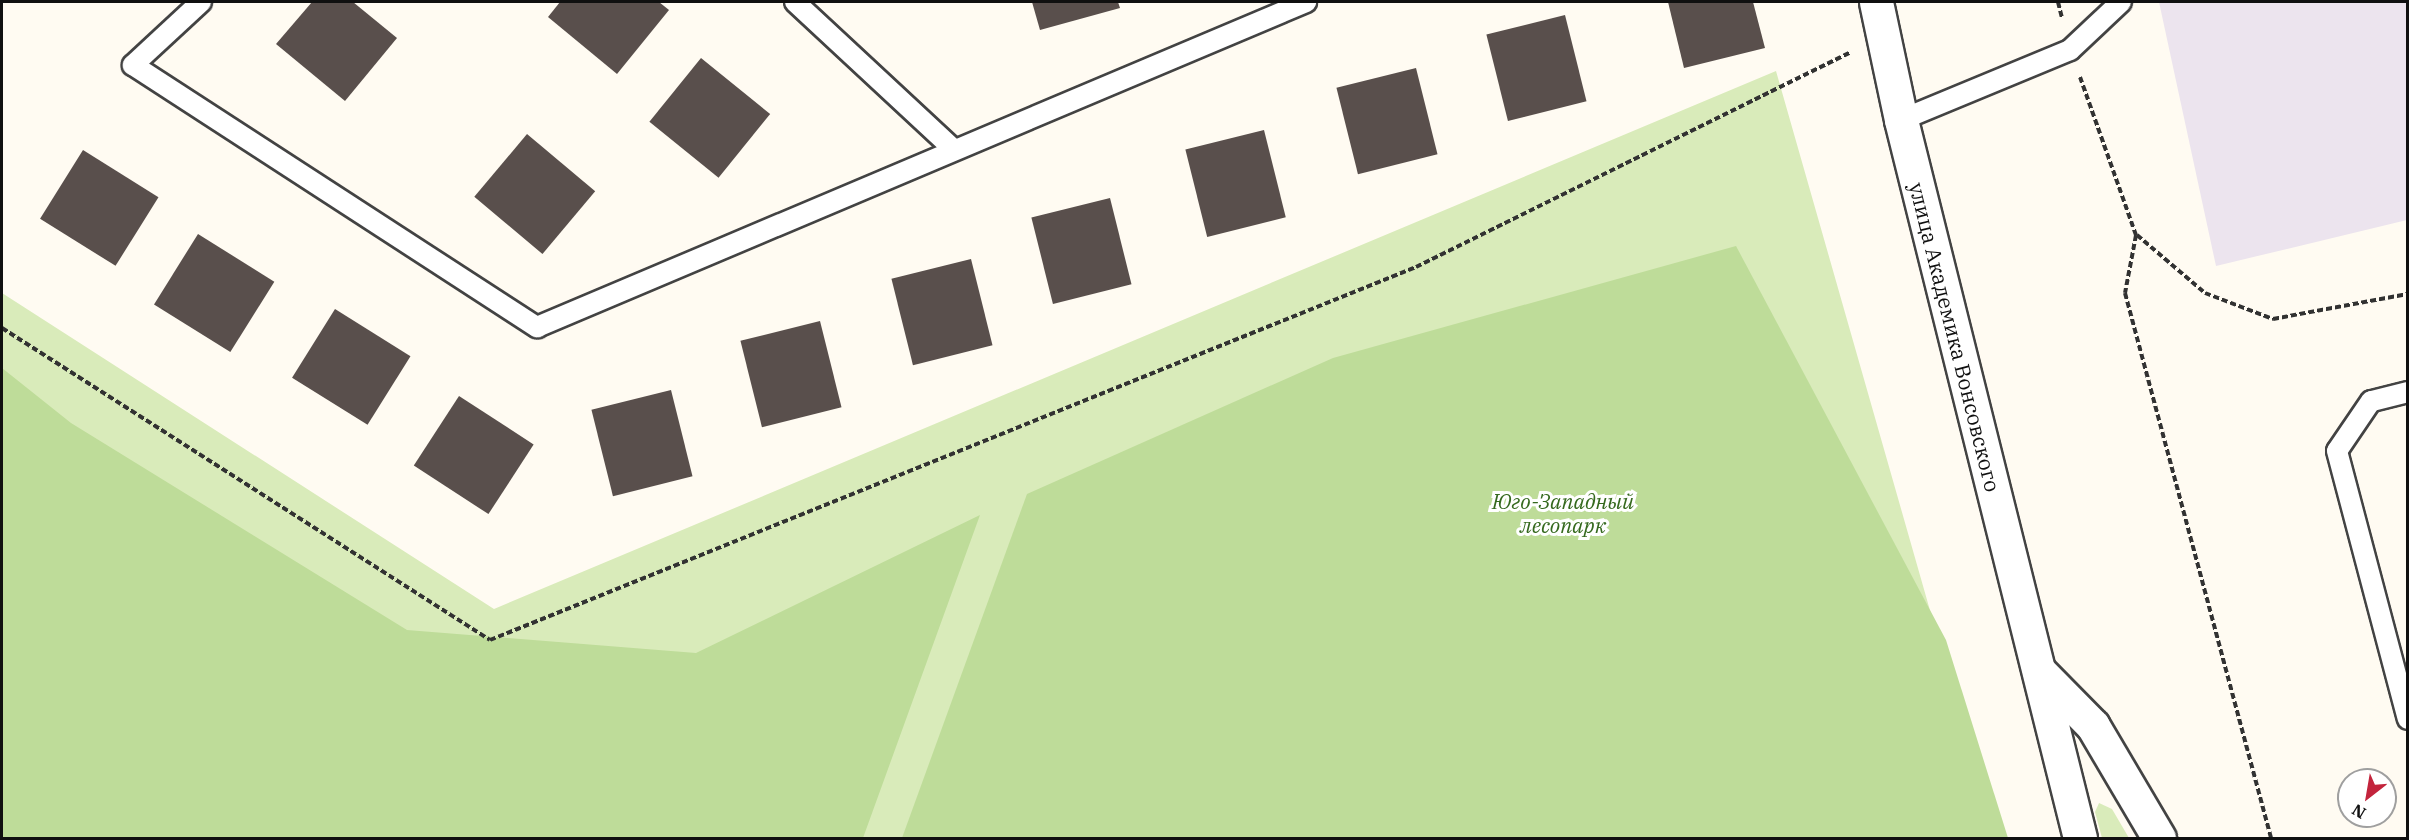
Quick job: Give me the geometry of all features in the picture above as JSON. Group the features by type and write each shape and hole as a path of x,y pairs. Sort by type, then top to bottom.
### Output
{"street":[{"name":"улица Академика Вонсовского","path":"1880,16 1901,120 2080,838"},
{"path":"2039,671 2093,726 2159,838"}],"lane":[{"path":"201,2 133,65 537,327 953,149 1306,2"},
{"path":"795,2 953,149"},
{"path":"1901,120 2070,50 2121,2"},
{"path":"2408,392 2371,401 2337,451 2408,719"}],"path":[{"path":"2,328 490,640 1416,267 1847,55 1880,16"},
{"path":"2104,141 2136,235 2125,294 2271,838"},
{"path":"2136,235 2205,293 2273,319 2408,294"}],"shaded area":[{"path":"2159,2 2407,2 2407,220 2216,266"}],"green space":[{"name":"Юго-Западный лесопарк","path":"1776,71 1995,838 2,838 2,293 494,609"},
{"path":"1736,246 1946,640 2008,838 902,838 1027,494 1333,358"},
{"path":"2,368 71,423 407,630 696,653 980,515 863,838 2,838"},
{"path":"2099,803 2112,809 2129,838 2102,838 2095,812"}],"building":[{"path":"312,2 353,2 397,38 345,101 276,44"},
{"path":"560,2 659,2 669,10 617,74 548,17"},
{"path":"1032,2 1118,2 1120,8 1040,30"},
{"path":"1668,2 1753,2 1765,48 1684,68"},
{"path":"1565,15 1587,101 1508,121 1486,35"},
{"path":"701,58 770,114 719,178 649,122"},
{"path":"1416,68 1438,154 1358,174 1336,88"},
{"path":"1264,130 1286,217 1207,237 1185,150"},
{"path":"527,134 595,191 542,254 474,197"},
{"path":"83,150 158,197 116,266 40,219"},
{"path":"1110,198 1132,284 1053,304 1031,218"},
{"path":"198,234 274,282 230,352 154,304"},
{"path":"971,259 993,345 913,365 891,279"},
{"path":"335,309 410,356 368,425 292,378"},
{"path":"820,321 842,407 762,427 740,341"},
{"path":"671,390 693,476 613,496 591,410"},
{"path":"459,396 534,444 488,514 414,466"}]}
